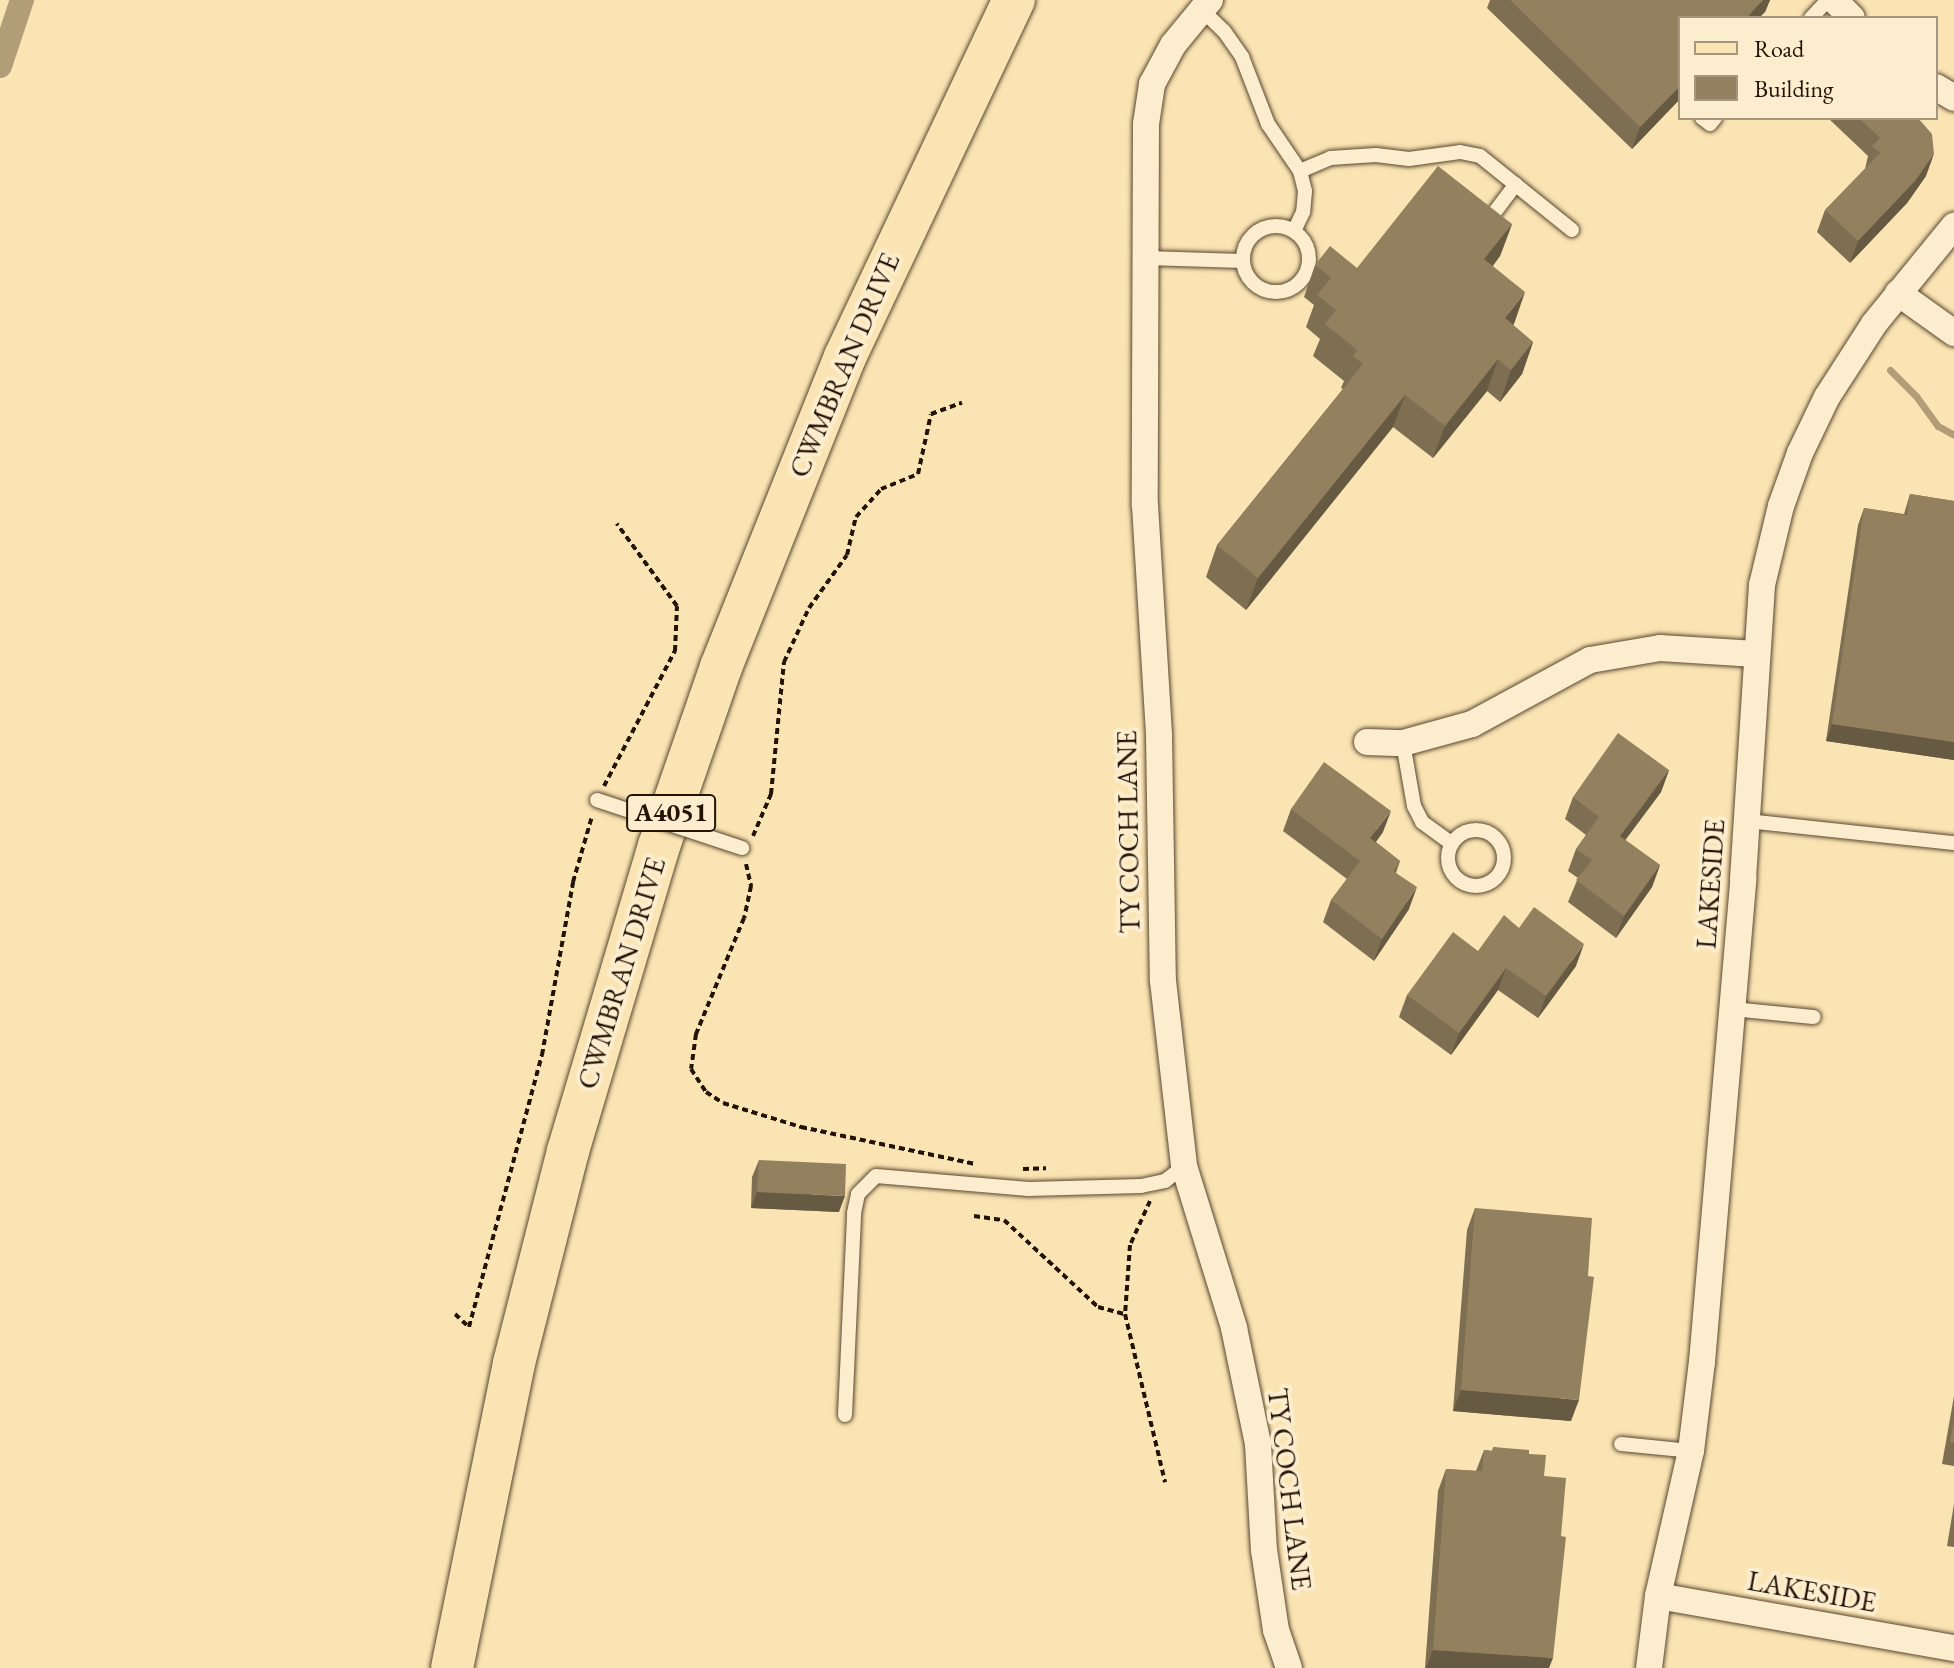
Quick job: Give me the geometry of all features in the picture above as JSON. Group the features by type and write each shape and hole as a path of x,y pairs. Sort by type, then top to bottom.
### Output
{"main road":[{"name":"CWMBRAN DRIVE","path":"452,1668 514,1363 568,1151 659,846 721,667 845,357 1014,0"}],"street":[{"path":"1834,0 1850,16"},
{"name":"TY COCH LANE","path":"1206,5 1173,45 1152,84 1146,124 1145,505 1159,735 1163,981 1174,1174 1234,1328 1258,1444 1264,1550 1276,1630 1289,1668"},
{"name":"LAKESIDE","path":"1649,1668 1658,1596 1691,1451 1732,1009 1762,585 1781,506 1800,453 1827,397 1898,293 1954,226"},
{"path":"1898,293 1954,333"},
{"path":"1367,742 1403,743 1472,724 1590,660 1660,648 1756,654"},
{"name":"LAKESIDE","path":"1658,1596 1954,1648"}],"lane":[{"path":"1813,16 1828,0"},
{"path":"1206,5 1242,57 1268,124 1300,171 1305,191 1303,212 1294,231"},
{"path":"1300,171 1330,158 1376,155 1409,159 1460,152 1480,156 1572,230"},
{"path":"1485,226 1516,184"},
{"path":"1275,226 1294,231 1302,238 1310,258 1308,268 1297,285 1283,291 1267,291 1250,280 1243,261 1248,241 1264,228 1275,226"},
{"path":"1145,258 1243,261"},
{"path":"1403,743 1414,806 1422,822 1452,844"},
{"path":"597,800 742,848"},
{"path":"1747,821 1954,843"},
{"path":"1732,1009 1814,1017"},
{"path":"845,1415 854,1213 858,1194 876,1176 1028,1189 1141,1186 1174,1174"},
{"path":"1621,1444 1691,1451"}],"path":[{"path":"962,403 931,414 918,474 881,489 856,517 847,555 809,608 784,662 771,794 754,835 742,848 751,886 744,918 696,1034 691,1069 706,1092 723,1103 801,1127 906,1152 988,1167"},
{"path":"455,1314 469,1327 542,1055 573,882 597,800 675,651 677,606 617,524"},
{"path":"1016,1169 1059,1168"},
{"path":"1165,1482 1125,1314 1130,1245 1149,1203 1174,1174"},
{"path":"974,1216 1004,1220 1098,1307 1125,1314"}],"building":[{"path":"1510,0 1763,0 1748,16 1678,16 1678,88 1640,127"},
{"path":"1861,120 1920,120 1932,134 1934,154 1915,181 1858,241 1825,210 1880,153 1872,146 1880,138"},
{"path":"1438,166 1512,224 1484,259 1525,292 1505,318 1533,342 1511,370 1498,359 1445,426 1405,395 1258,578 1217,545 1363,364 1353,356 1357,350 1325,324 1336,310 1317,295 1331,278 1315,265 1330,246 1357,268"},
{"path":"1910,494 1954,501 1954,742 1832,724 1864,508 1907,515"},
{"path":"1618,733 1669,770 1620,836 1660,865 1624,916 1576,880 1592,860 1576,849 1599,817 1573,797"},
{"path":"1324,762 1391,811 1370,838 1400,861 1393,871 1417,887 1382,939 1331,900 1360,861 1291,809"},
{"path":"1534,907 1584,944 1546,996 1506,968 1459,1033 1407,995 1453,932 1478,951 1504,915 1519,928"},
{"path":"759,1160 846,1164 845,1196 757,1192"},
{"path":"1475,1208 1592,1218 1588,1276 1594,1277 1579,1400 1461,1390"},
{"path":"1954,1419 1954,1443 1950,1442"},
{"path":"1493,1447 1529,1450 1529,1454 1546,1455 1544,1476 1566,1478 1561,1536 1566,1537 1553,1658 1433,1650 1446,1469 1482,1471 1484,1450 1493,1451"}],"waterway":[{"path":"0,66 22,0"},
{"path":"1890,370 1916,396 1938,426 1954,435"}]}
